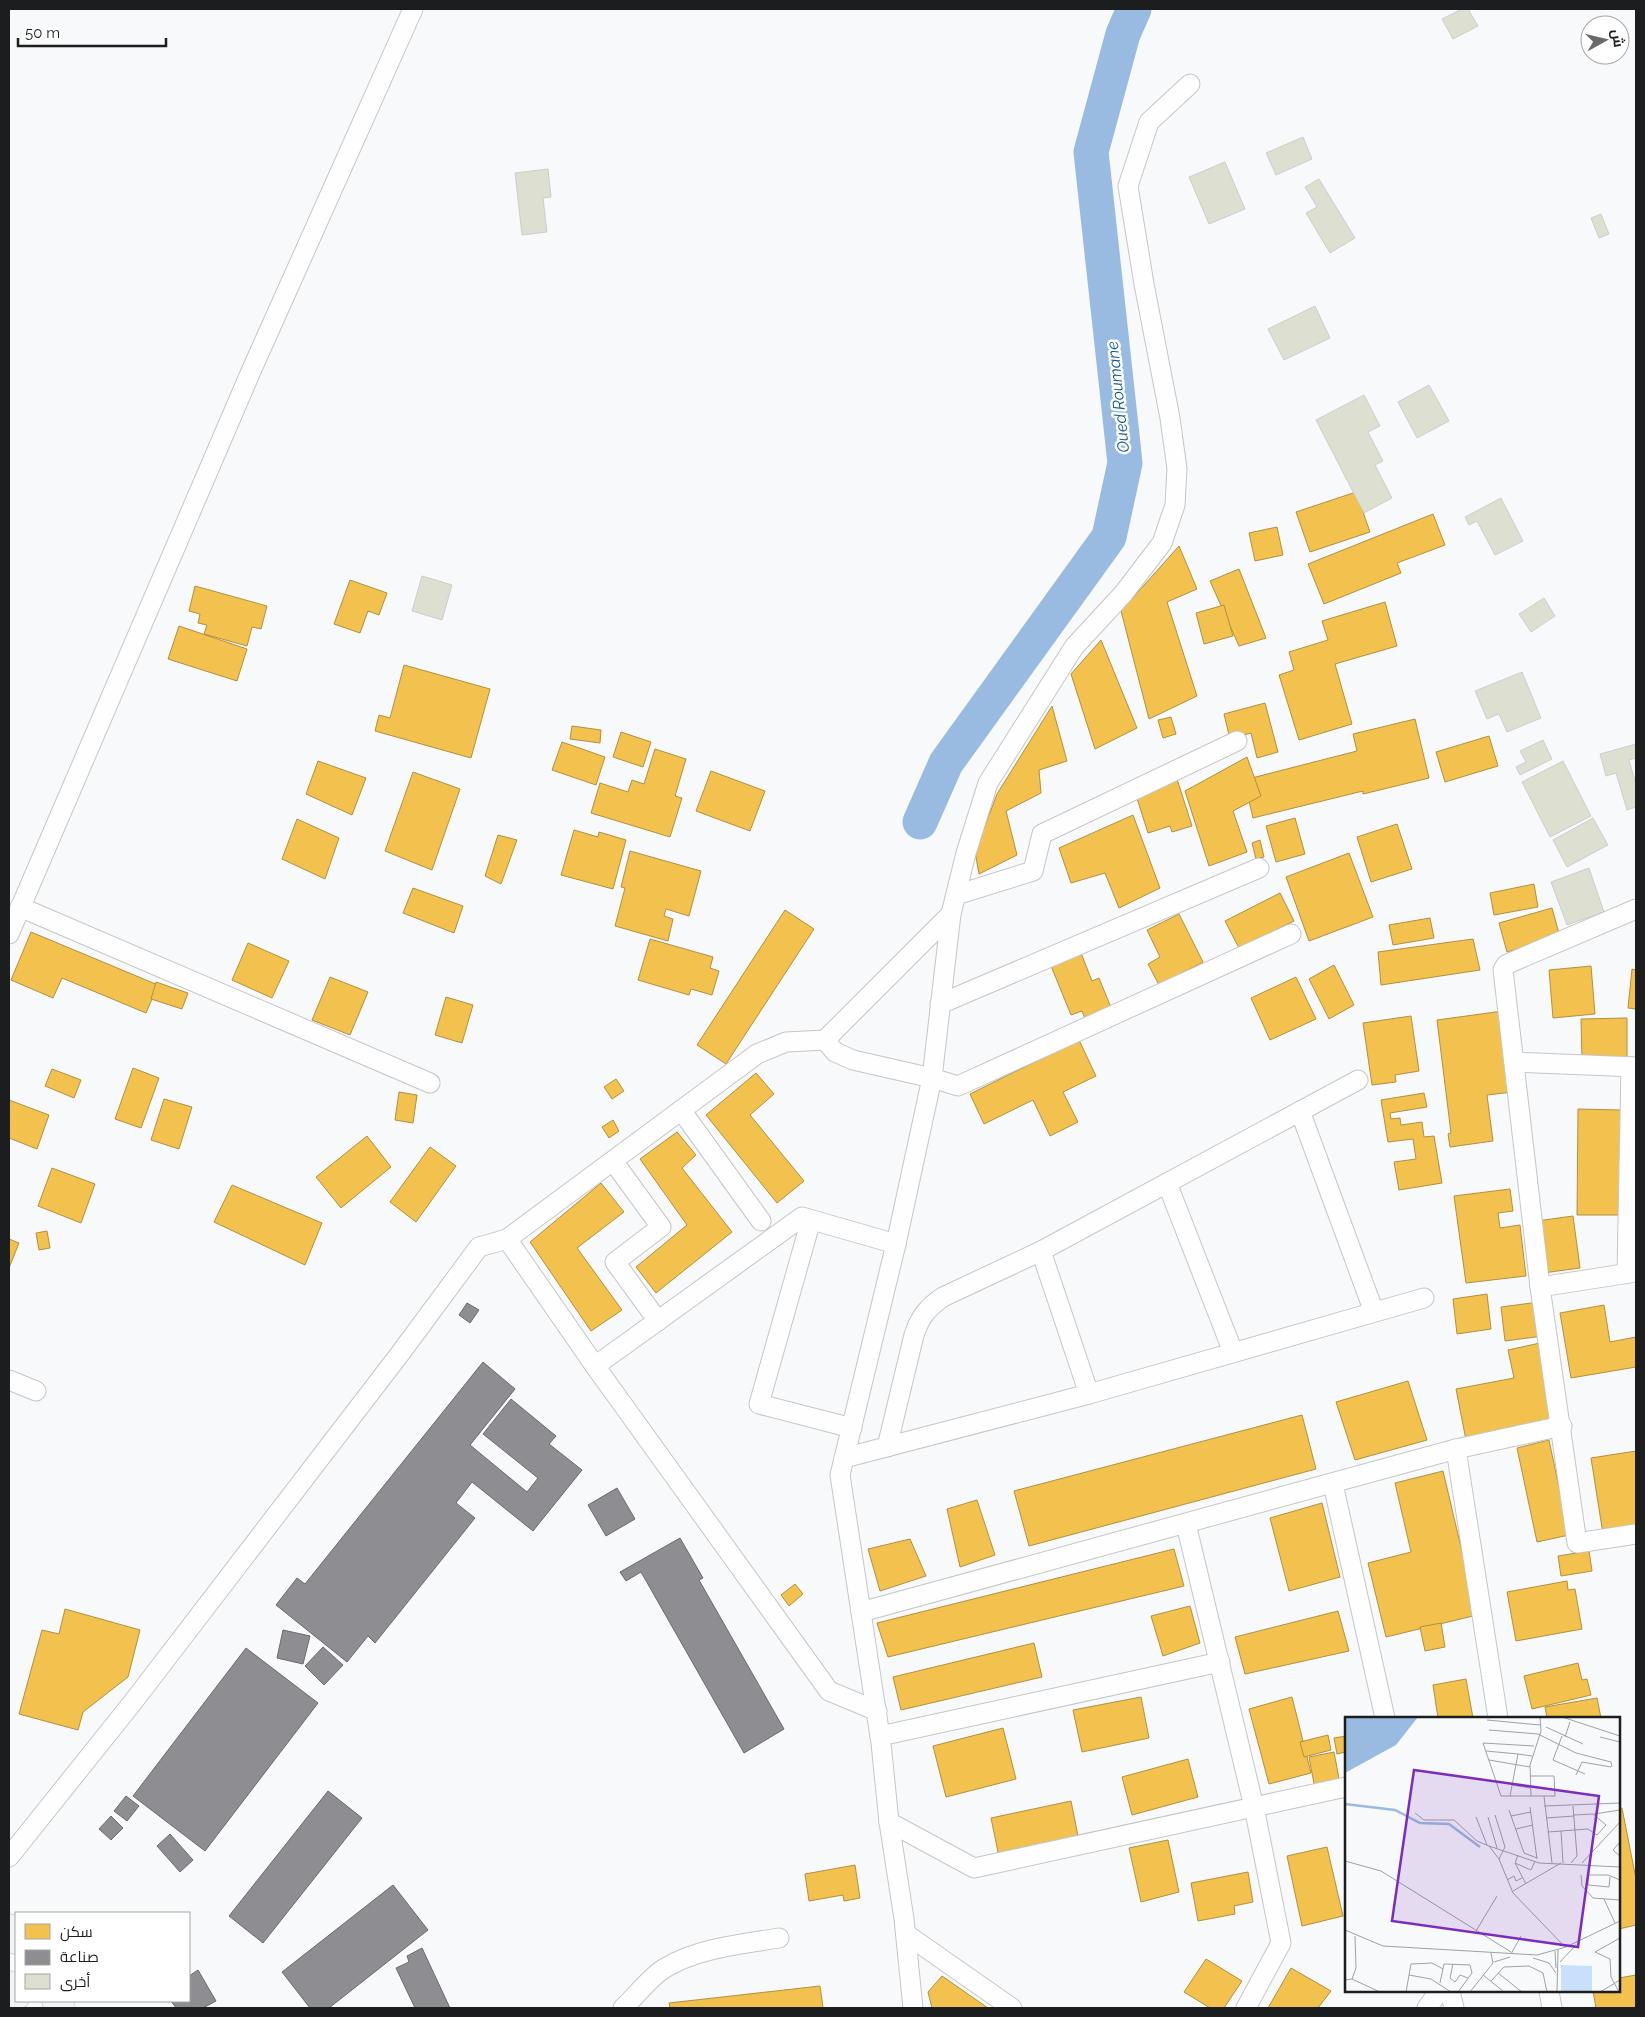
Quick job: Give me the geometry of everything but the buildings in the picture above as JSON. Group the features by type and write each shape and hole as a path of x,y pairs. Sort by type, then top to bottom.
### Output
{"street":[{"path":"9,934 248,378 413,9"},
{"path":"913,2008 906,1934 889,1822 880,1736 840,1475 896,1244 932,1078 951,914 966,853 988,783 1074,647 1123,594 1162,544 1175,505 1177,469 1170,418 1144,284 1128,186 1149,122 1190,84"},
{"path":"956,895 1033,871 1042,834 1237,741"},
{"path":"940,1004 1259,868"},
{"path":"20,907 430,1083"},
{"path":"1636,909 1506,965 1503,970 1540,1286 1562,1426 1577,1543 1636,1534"},
{"path":"9,1857 139,1694 399,1355 479,1247 507,1240 757,1054 786,1042 825,1040 951,914"},
{"path":"825,1040 835,1052 853,1060 932,1078 958,1086 1291,934"},
{"path":"1514,1062 1634,1067 1632,1273 1540,1286"},
{"path":"887,1447 914,1335 920,1318 931,1305 943,1297 1042,1251 1358,1080"},
{"path":"681,1110 761,1221"},
{"path":"1300,1111 1374,1312"},
{"path":"613,1161 661,1227 616,1262 658,1321"},
{"path":"1167,1183 1234,1352"},
{"path":"595,1366 802,1217 896,1244"},
{"path":"811,1220 759,1404 852,1428"},
{"path":"507,1240 595,1366 829,1691 876,1711"},
{"path":"1042,1251 1089,1394"},
{"path":"844,1458 1089,1394 1424,1298"},
{"path":"9,1380 36,1391"},
{"path":"861,1612 1456,1449 1562,1426"},
{"path":"1456,1449 1498,1717"},
{"path":"1333,1484 1385,1717"},
{"path":"1186,1524 1254,1807 1281,1944 1246,2008"},
{"path":"880,1736 1220,1662"},
{"path":"889,1822 974,1868 1345,1787"},
{"path":"906,1934 1012,2008"},
{"path":"624,2008 663,1969 671,1965 719,1949 779,1938"},
{"path":"1427,2008 1438,1992"},
{"path":"1450,1992 1454,2008"},
{"path":"1549,1992 1552,2008"}],"waterway":[{"name":"Oued Roumane","path":"920,822 946,763 1109,537 1125,463 1091,152 1123,34 1134,9"}]}
